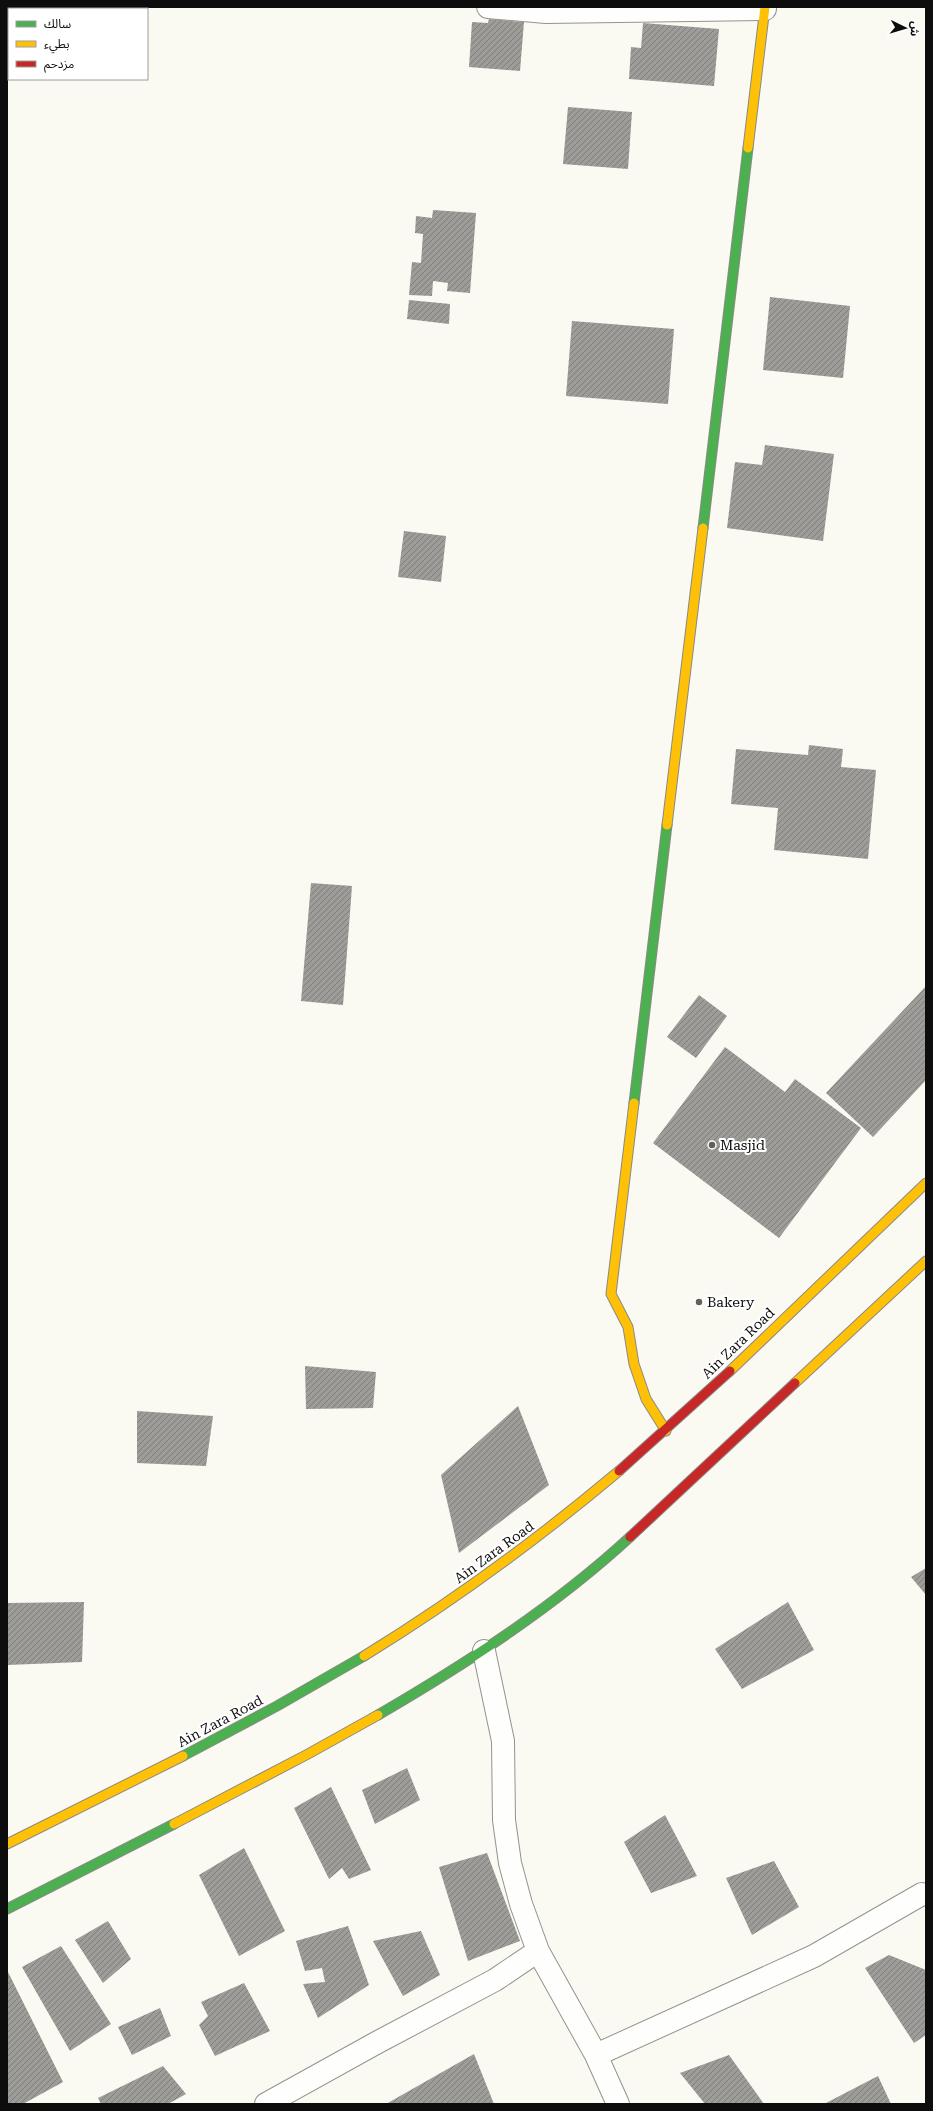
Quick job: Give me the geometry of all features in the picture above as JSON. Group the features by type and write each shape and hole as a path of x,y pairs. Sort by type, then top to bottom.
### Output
{"main road":[{"path":"666,1430 646,1399 634,1364 628,1327 611,1294 765,8"},
{"name":"Ain Zara Road","path":"7,1844 165,1767 240,1727 388,1641 459,1595 530,1544 595,1492 666,1430 926,1184"},
{"path":"7,1909 315,1750 484,1651 573,1587 620,1546 926,1261"}],"street":[{"path":"488,7 546,12 765,8"},
{"path":"484,1651 503,1741 504,1820 510,1863 521,1904 538,1951 596,2055 618,2104"},
{"path":"596,2055 814,1956 922,1894"},
{"path":"266,2104 495,1980 538,1951"}],"building":[{"path":"489,19 524,22 520,71 469,67 472,22 488,23"},
{"path":"643,23 719,29 714,86 629,79 631,47 641,48"},
{"path":"568,107 632,112 628,169 563,164"},
{"path":"433,210 476,213 470,293 447,291 448,283 433,281 432,296 409,295 412,262 421,263 423,234 415,233 416,216 432,218"},
{"path":"770,297 850,306 843,378 763,370"},
{"path":"409,300 450,304 449,324 407,319"},
{"path":"572,321 674,329 668,404 566,396"},
{"path":"765,445 834,454 823,541 727,528 735,462 762,465"},
{"path":"404,531 446,536 441,582 398,577"},
{"path":"809,745 843,749 841,767 876,770 868,859 774,850 778,808 731,804 736,749 808,755"},
{"path":"311,883 352,886 343,1005 301,1001"},
{"path":"926,986 926,1080 873,1137 826,1093"},
{"path":"699,995 727,1016 696,1058 667,1037"},
{"path":"725,1047 785,1092 795,1079 861,1128 779,1238 653,1143"},
{"path":"305,1366 376,1372 373,1408 306,1409"},
{"path":"518,1406 549,1485 459,1553 441,1475"},
{"path":"137,1411 213,1416 206,1466 137,1463"},
{"path":"926,1568 926,1595 911,1577"},
{"path":"84,1602 82,1662 7,1665 7,1603"},
{"path":"788,1602 814,1650 742,1689 715,1649"},
{"path":"407,1768 420,1800 375,1824 362,1790"},
{"path":"331,1787 371,1870 349,1879 342,1868 329,1879 294,1808"},
{"path":"665,1815 697,1876 651,1893 624,1842"},
{"path":"244,1848 285,1931 239,1956 199,1875"},
{"path":"487,1853 520,1941 468,1961 439,1867"},
{"path":"774,1861 799,1907 752,1935 726,1878"},
{"path":"108,1921 131,1959 103,1983 75,1940"},
{"path":"348,1926 369,1985 318,2018 303,1984 325,1982 322,1968 305,1971 296,1941"},
{"path":"421,1931 440,1975 403,1996 373,1941"},
{"path":"61,1946 111,2024 70,2051 22,1967"},
{"path":"889,1955 926,1970 926,2035 914,2043 865,1968"},
{"path":"8,1972 63,2082 23,2104 7,2104"},
{"path":"244,1983 270,2031 215,2056 199,2025 208,2016 201,2002"},
{"path":"160,2008 171,2036 132,2055 118,2027"},
{"path":"474,2054 494,2104 386,2104"},
{"path":"729,2055 764,2104 705,2104 680,2073"},
{"path":"163,2066 186,2094 168,2104 101,2104 98,2098"},
{"path":"878,2076 891,2104 824,2104"}],"traffic: fast":[{"path":"703,528 748,148"},
{"path":"634,1103 667,825"},
{"path":"378,1715 509,1633 571,1587 630,1537"},
{"path":"183,1756 277,1706 364,1656"},
{"path":"7,1909 174,1824"}],"traffic: slow":[{"path":"748,148 765,7"},
{"path":"667,825 703,528"},
{"path":"634,1103 611,1294 628,1327 634,1364 646,1399 666,1431"},
{"path":"730,1371 926,1183"},
{"path":"795,1383 926,1261"},
{"path":"364,1656 463,1591 495,1568 558,1521 619,1471"},
{"path":"174,1824 308,1754 378,1715"},
{"path":"7,1844 183,1756"}],"traffic: jam":[{"path":"619,1471 730,1371"},
{"path":"630,1537 795,1383"}],"place":[{"name":"Masjid","path":"712,1145"},
{"name":"Bakery","path":"699,1302"}]}
